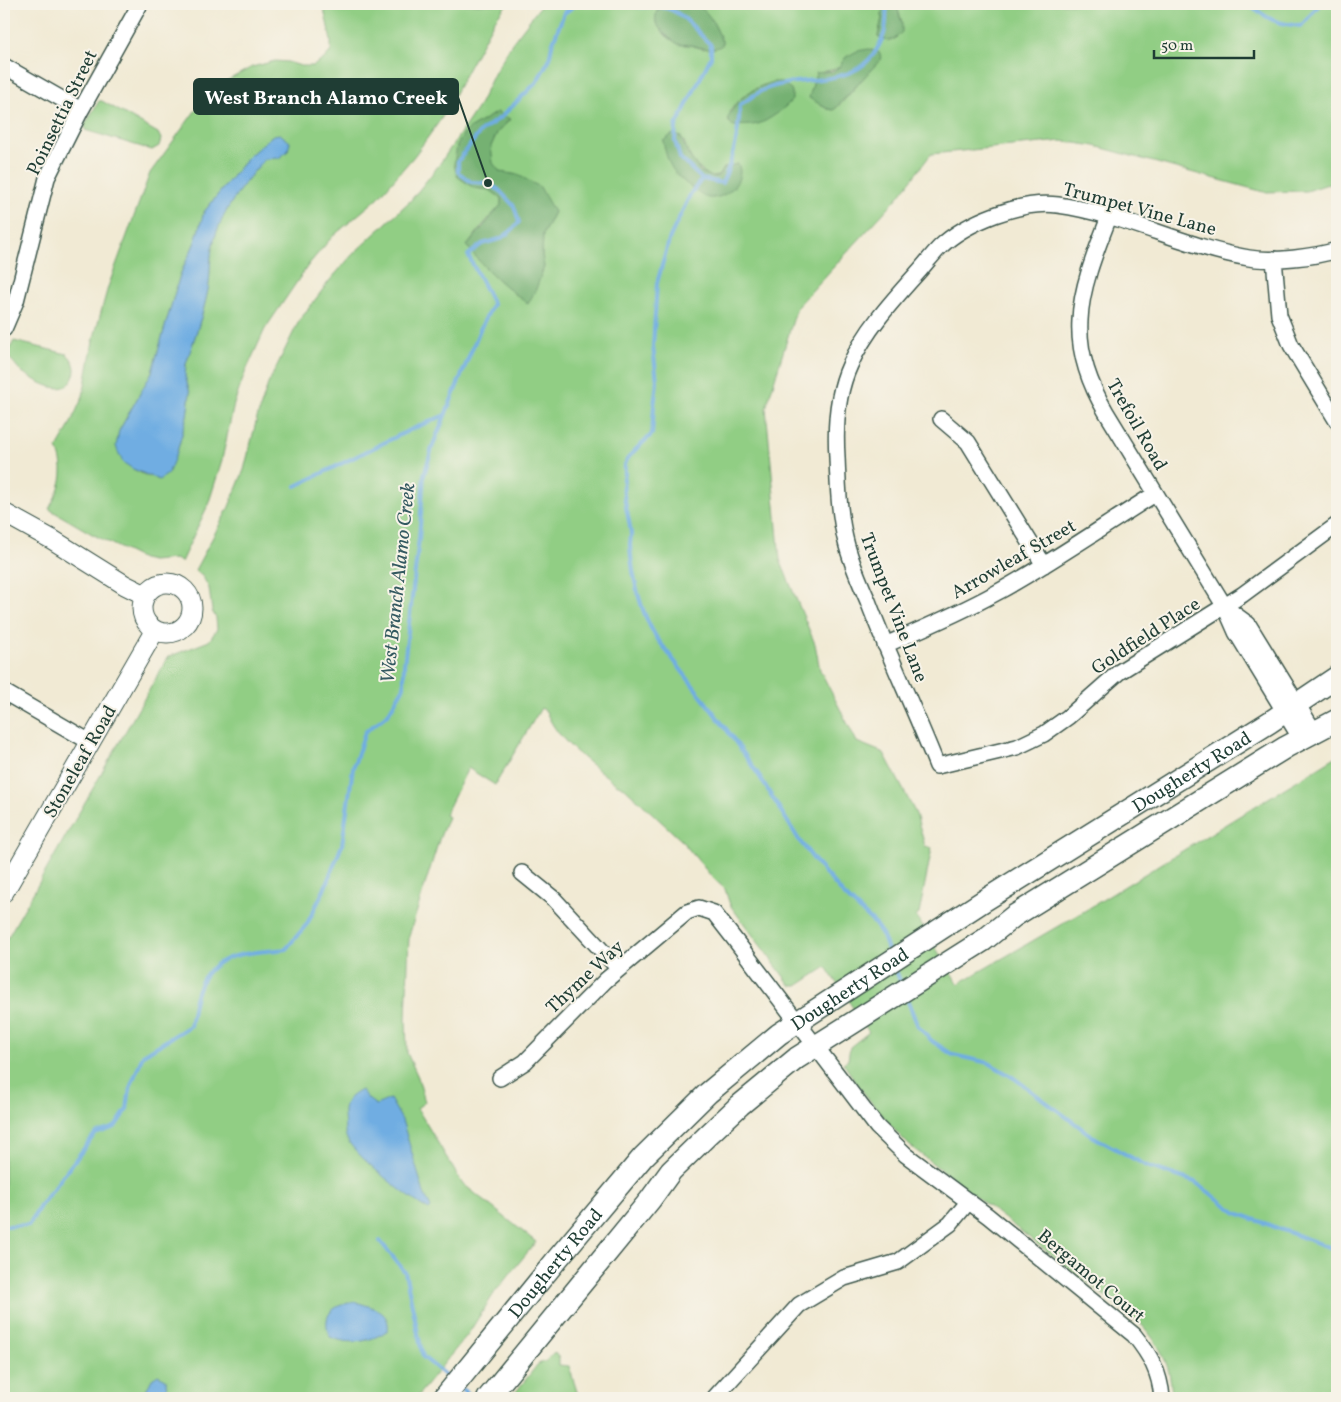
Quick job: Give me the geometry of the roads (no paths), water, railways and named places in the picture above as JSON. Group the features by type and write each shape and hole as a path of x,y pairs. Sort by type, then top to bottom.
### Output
{"main road":[{"name":"Dougherty Road","path":"444,1398 582,1228 643,1157 708,1093 779,1034 1337,677"},
{"name":"Dougherty Road","path":"488,1398 650,1200 671,1171 740,1105 797,1058 984,940 1014,916 1286,747 1337,720"}],"street":[{"name":"Poinsettia Street","path":"4,330 16,302 47,178 81,110 140,4"},
{"path":"4,66 81,110"},
{"name":"Trumpet Vine Lane","path":"937,766 885,645 846,544 838,494 836,444 838,403 849,366 866,335 885,310 940,247 954,236 982,220 1011,209 1036,204 1058,205 1109,217 1251,258 1321,255 1337,250"},
{"name":"Trefoil Road","path":"1109,217 1088,278 1080,320 1082,351 1097,397 1225,607 1248,624 1290,708 1308,736"},
{"path":"1274,258 1279,315 1291,346 1337,421"},
{"path":"941,419 968,442 1044,565"},
{"name":"Arrowleaf Street","path":"885,645 960,612 1044,565 1155,494"},
{"path":"4,513 145,595"},
{"name":"Goldfield Place","path":"937,766 1017,748 1044,734 1068,717 1119,672 1225,607 1266,579 1337,525"},
{"path":"168,582 181,587 190,599 191,614 189,621 183,627 170,633 154,630 149,626 142,614 142,601 145,595 155,586 168,582"},
{"name":"Stoneleaf Road","path":"4,892 154,630"},
{"path":"4,692 90,742"},
{"path":"522,873 554,899 619,970"},
{"name":"Thyme Way","path":"500,1078 526,1062 606,980 675,921 687,912 699,908"},
{"name":"Bergamot Court","path":"699,908 714,913 876,1127 906,1156 969,1202 1134,1334 1147,1351 1156,1368 1161,1385 1162,1398"},
{"path":"715,1397 799,1305 844,1278 898,1262 950,1224 969,1202"}],"water":[{"path":"280,134 290,142 288,151 279,158 265,159 257,168 227,209 217,232 212,250 206,299 186,364 185,376 190,393 187,416 177,452 168,474 159,480 124,463 116,446 119,431 152,372 180,275 195,242 204,212 248,157 273,135"},
{"path":"361,1090 376,1105 390,1099 402,1120 424,1193 431,1208 429,1210 409,1197 372,1166 352,1147 347,1139 344,1111 346,1103 350,1097"},
{"path":"356,1302 374,1308 383,1314 388,1324 388,1330 374,1338 352,1342 330,1337 327,1329 328,1316 335,1308 341,1305"},
{"path":"158,1375 166,1379 167,1398 142,1398 152,1379"}],"waterway":[{"name":"West Branch Alamo Creek","path":"4,1226 29,1225 40,1206 95,1134 115,1127 127,1109 130,1088 143,1055 190,1026 196,995 202,980 210,970 220,962 232,957 286,949 307,924 324,890 342,845 353,768 365,732 388,714 404,687 404,665 419,538 424,475 433,445 481,327 493,304 468,255 482,244 500,239 519,222 514,206 499,190 488,183 471,182 458,172 458,161 480,132 501,117 536,83 549,60 552,45 564,13 577,4"},
{"name":"West Branch Alamo Creek","path":"622,4 642,7 659,6 670,9 683,17 711,45 711,57 676,126 675,141 680,158 702,179 722,183 735,145 740,105 763,90 780,85 832,77 848,73 863,65 875,53 884,34 887,4"},
{"name":"West Branch Alamo Creek","path":"1249,4 1273,20 1301,26 1320,4"},
{"path":"702,179 691,193 670,237 657,283 653,346 657,382 652,434 630,455 625,464 624,496 631,534 630,545 633,569 638,593 645,616 656,637 727,730 758,774 799,840 818,865 845,896 874,923 882,934 890,955"},
{"path":"296,486 410,430 445,415"},
{"path":"894,966 901,983"},
{"path":"906,997 918,1026 932,1041 953,1055 989,1063 1014,1078 1092,1136 1147,1166 1195,1182 1237,1213 1337,1250"},
{"path":"380,1241 405,1272 423,1357 450,1379"},
{"path":"461,1388 472,1398"}],"place":[{"name":"West Branch Alamo Creek","path":"488,183"}]}
